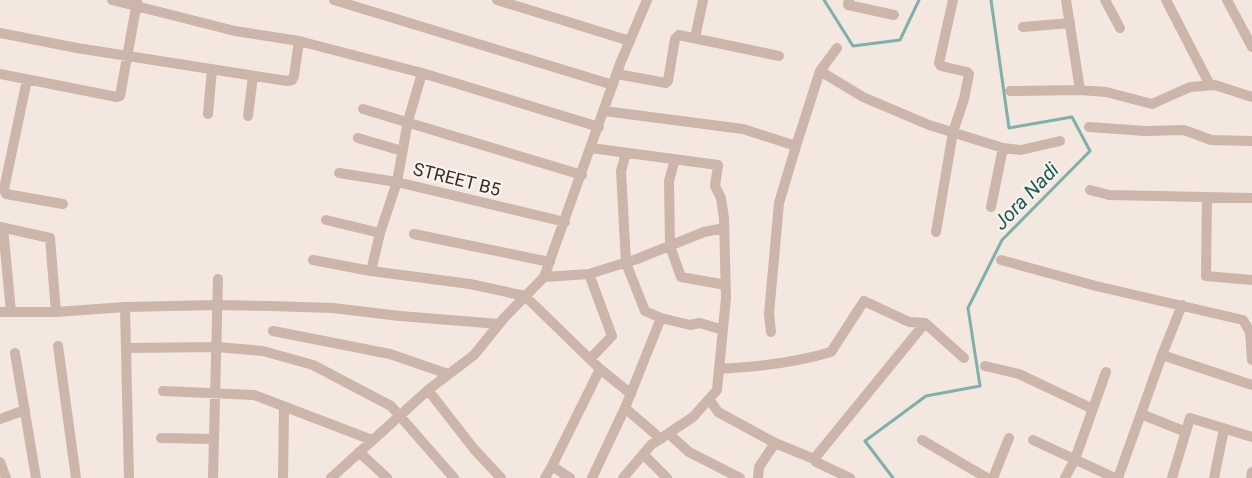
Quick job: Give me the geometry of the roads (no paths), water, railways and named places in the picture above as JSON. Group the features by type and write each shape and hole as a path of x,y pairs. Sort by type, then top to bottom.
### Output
{"street":[{"path":"112,0 137,3 235,31 299,41 422,73 598,127"},
{"path":"334,0 613,86"},
{"path":"498,0 630,41"},
{"path":"332,478 428,390 474,355 499,324 544,277 617,74 647,0"},
{"path":"695,38 703,0"},
{"path":"849,0 848,5 894,15"},
{"path":"936,232 953,132 964,99 969,74 941,66 939,63 953,0"},
{"path":"1066,0 1080,90"},
{"path":"1105,0 1120,28"},
{"path":"1166,0 1210,85"},
{"path":"1227,0 1252,47"},
{"path":"0,74 120,96 137,3"},
{"path":"1023,27 1070,23"},
{"path":"0,33 287,81 292,80 294,76 299,41"},
{"path":"617,74 666,83 676,36 780,56"},
{"path":"771,332 769,314 779,203 820,71 837,48"},
{"path":"208,114 212,69"},
{"path":"820,71 863,97 929,125 1003,148 1021,150 1060,141"},
{"path":"371,271 380,233 397,182 408,121 422,73"},
{"path":"248,116 253,76"},
{"path":"27,80 4,189 6,194 63,204"},
{"path":"1011,91 1106,92 1152,104 1190,87 1215,85 1252,97"},
{"path":"363,109 582,175"},
{"path":"604,111 743,129 796,146"},
{"path":"1089,127 1145,131 1184,130 1212,140 1252,141"},
{"path":"358,138 402,151"},
{"path":"591,148 718,165 714,186 721,198 726,285 717,390 693,417 643,454 623,478"},
{"path":"991,207 1003,148"},
{"path":"626,153 621,171 626,263 645,311 661,318 690,325 700,323 723,330"},
{"path":"675,159 669,181 670,246 681,277 726,285"},
{"name":"STREET B5","path":"339,174 397,182 565,222"},
{"path":"1090,190 1109,195 1252,198"},
{"path":"1207,198 1206,276 1252,280"},
{"path":"326,220 380,233"},
{"path":"56,312 50,238 2,227 6,312 56,312 216,304 333,308 499,324"},
{"path":"544,277 589,274 626,263 704,232 724,228"},
{"path":"414,234 550,262"},
{"path":"314,260 371,271 470,284 525,296 600,369 631,394"},
{"path":"1001,260 1096,286 1243,320 1251,332 1252,360"},
{"path":"589,274 612,336 590,359"},
{"path":"213,478 218,279"},
{"path":"719,369 766,366 803,360 831,352 864,301 909,322 925,323 964,358"},
{"path":"1033,440 1116,478 1182,305"},
{"path":"125,307 129,478"},
{"path":"592,478 625,408 661,318"},
{"path":"814,459 925,323"},
{"path":"273,331 390,354 448,374"},
{"path":"58,346 76,478"},
{"path":"126,348 217,347 263,351 313,365 391,406 454,478"},
{"path":"15,353 36,478"},
{"path":"1162,356 1252,385"},
{"path":"985,366 1019,374 1093,409"},
{"path":"545,478 600,369"},
{"path":"1065,478 1075,459 1106,372"},
{"path":"428,390 474,449 501,478"},
{"path":"163,391 254,395 372,440"},
{"path":"709,399 718,412 775,443 814,459 850,478"},
{"path":"283,478 284,407"},
{"path":"625,408 689,452 740,478"},
{"path":"0,419 25,411"},
{"path":"1141,414 1186,432"},
{"path":"1172,478 1190,418 1252,437"},
{"path":"1215,478 1224,429"},
{"path":"161,438 214,439"},
{"path":"993,478 1009,438"},
{"path":"922,440 987,478"},
{"path":"758,478 759,467 775,443"},
{"path":"359,452 387,478"},
{"path":"643,454 667,478"},
{"path":"0,462 6,478"},
{"path":"552,466 570,478"},
{"path":"1251,478 1252,472"}],"waterway":[{"name":"Jora Nadi","path":"824,0 853,46 900,40 919,0"},
{"name":"Jora Nadi","path":"893,478 865,441 926,396 980,386 968,308 1002,240 1090,151 1072,117 1009,128 991,0"}]}
